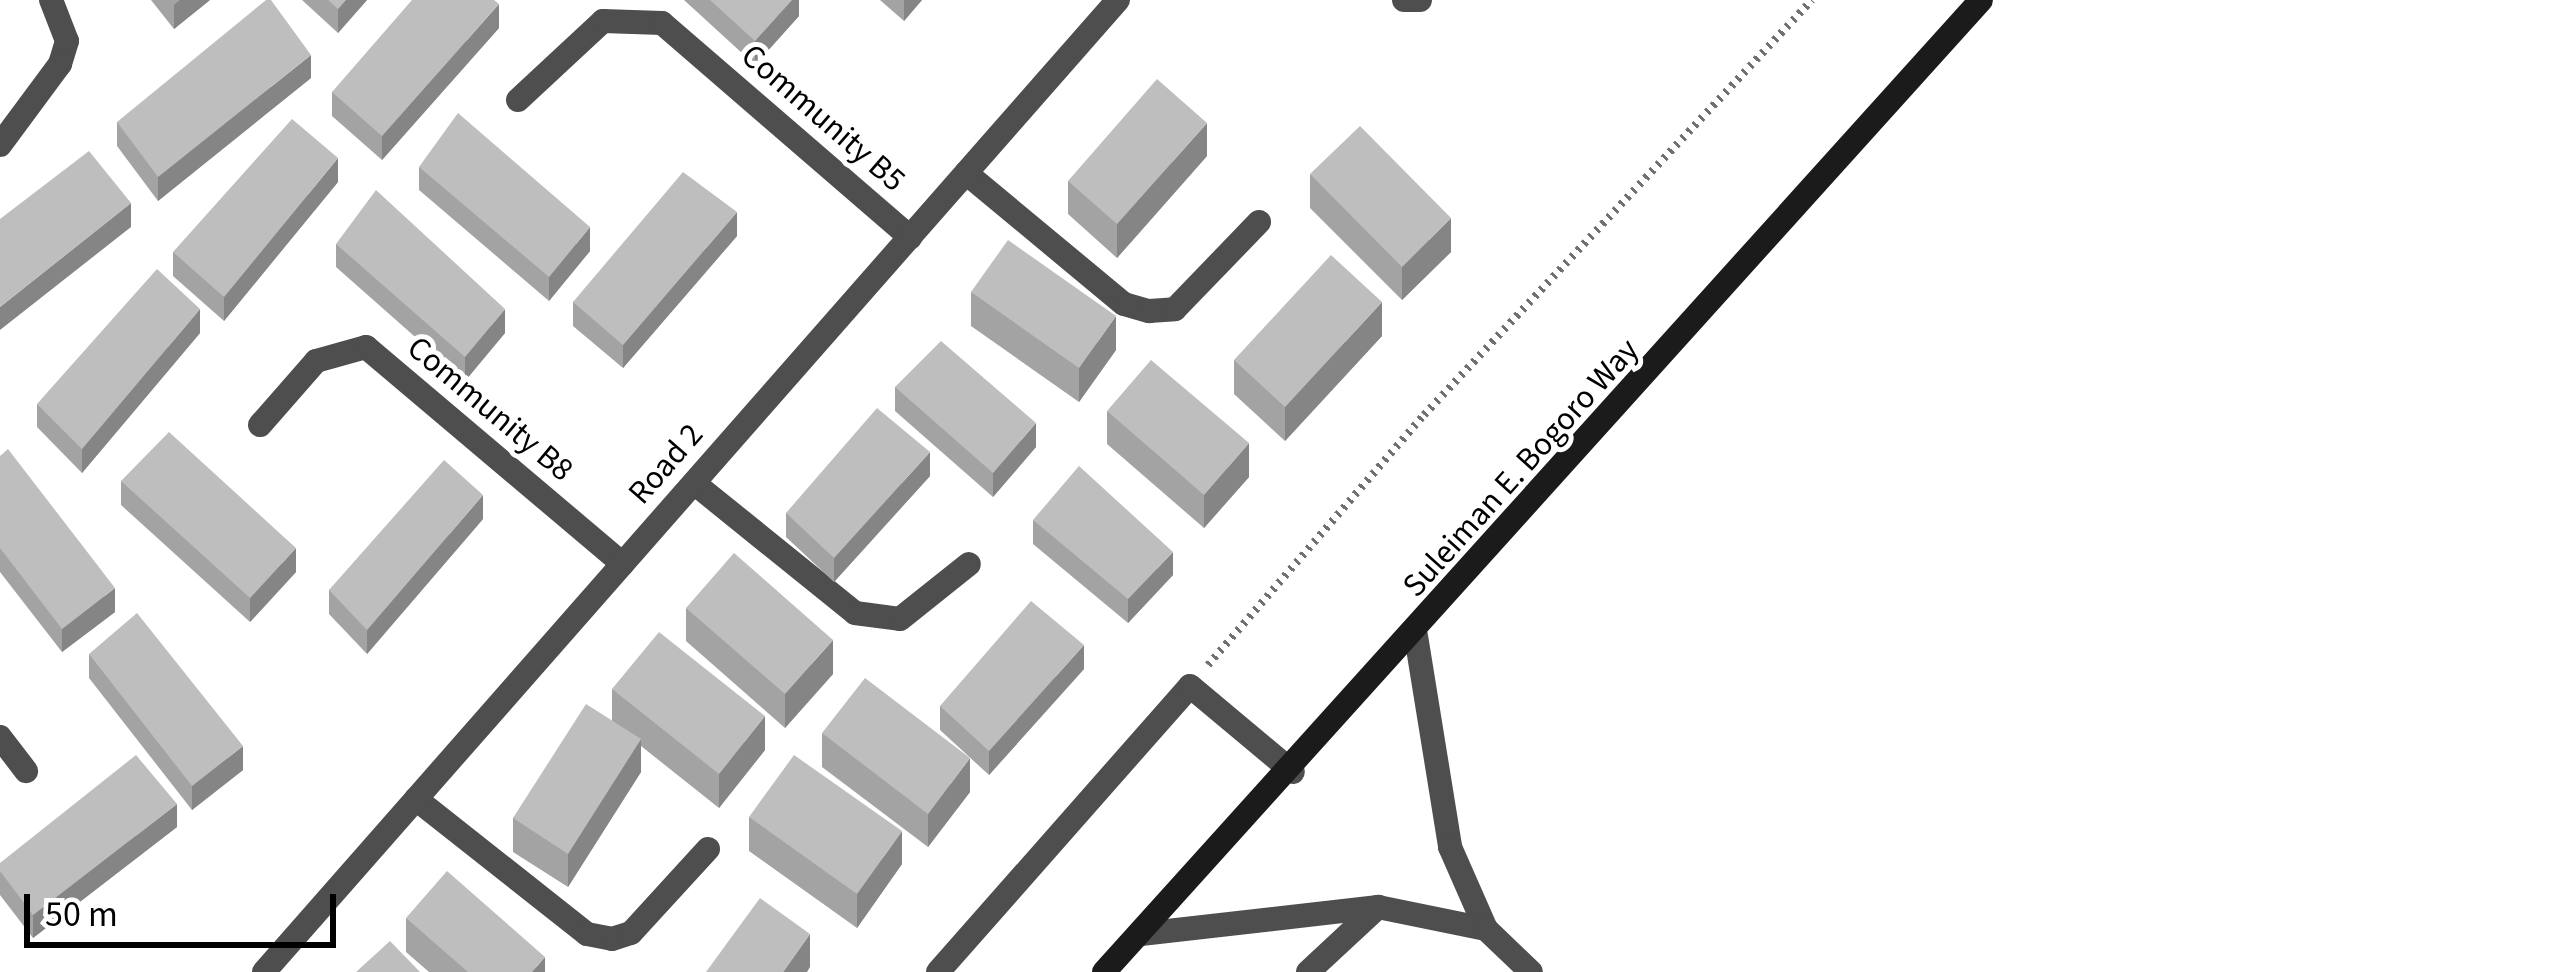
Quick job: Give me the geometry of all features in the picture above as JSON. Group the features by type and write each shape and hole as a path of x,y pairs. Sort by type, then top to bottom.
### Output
{"main road":[{"name":"Suleiman E. Bogoro Way","path":"1104,972 1416,636 1981,0"}],"street":[{"path":"0,145 60,64 67,41 51,0"},
{"name":"Road 2","path":"264,972 1118,0"},
{"path":"1405,0 1420,0"},
{"name":"Community B5","path":"518,100 604,21 662,23 910,237"},
{"path":"966,173 1124,304 1149,311 1175,309 1259,222"},
{"name":"Community B8","path":"260,425 316,362 366,347 623,564"},
{"path":"694,483 855,613 899,619 970,564"},
{"path":"1416,636 1450,847 1486,929 1531,972"},
{"path":"938,972 1190,686 1293,772"},
{"path":"0,737 26,771"},
{"path":"416,799 587,934 613,939 632,933 708,849"},
{"path":"1141,934 1378,907 1486,929"},
{"path":"1308,972 1378,907"}],"path":[{"path":"1190,686 1424,415 1812,0"}],"building":[{"path":"271,0 311,55 158,177 117,122"},
{"path":"412,0 494,0 499,4 382,136 332,92"},
{"path":"710,0 792,0 755,41"},
{"path":"1157,79 1207,123 1117,224 1068,181"},
{"path":"458,113 590,227 549,277 419,167"},
{"path":"292,119 338,158 224,297 173,252"},
{"path":"1360,126 1451,218 1402,267 1310,174"},
{"path":"89,151 131,203 0,307 0,219"},
{"path":"683,172 737,212 623,345 573,302"},
{"path":"376,190 505,309 465,357 336,244"},
{"path":"1008,240 1116,316 1079,368 971,292"},
{"path":"1331,255 1382,302 1285,407 1234,360"},
{"path":"157,269 200,309 82,449 37,404"},
{"path":"941,341 1036,423 993,473 895,387"},
{"path":"1151,360 1249,443 1204,495 1107,411"},
{"path":"877,408 930,452 834,558 786,513"},
{"path":"169,432 296,548 250,598 121,481"},
{"path":"8,449 115,588 62,629 0,548 0,456"},
{"path":"444,460 483,495 367,630 329,590"},
{"path":"1079,466 1173,552 1128,599 1033,520"},
{"path":"734,553 833,640 785,694 686,608"},
{"path":"1031,601 1084,645 989,751 940,706"},
{"path":"137,613 243,746 192,786 89,654"},
{"path":"659,632 765,716 719,774 612,689"},
{"path":"865,678 970,758 928,814 822,733"},
{"path":"586,704 641,739 568,854 513,818"},
{"path":"136,755 177,804 33,915 0,871 0,863"},
{"path":"794,755 902,831 857,894 749,817"},
{"path":"447,871 545,957 532,972 468,972 406,918"},
{"path":"760,898 810,934 783,972 706,972"},
{"path":"390,941 420,972 356,972"}]}
